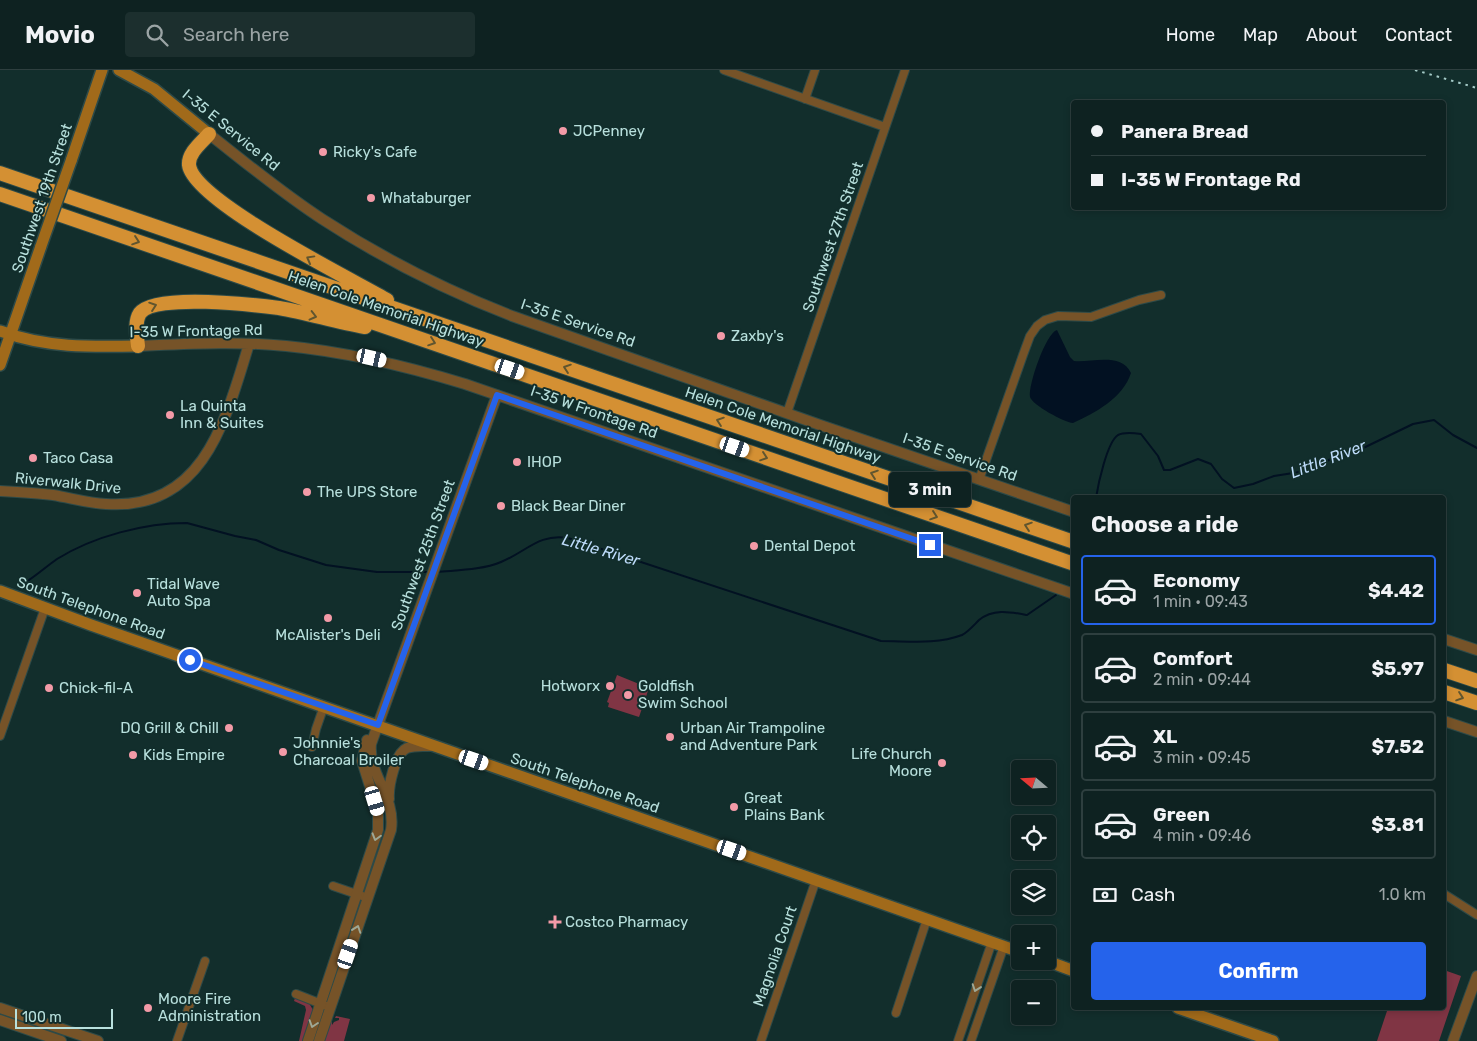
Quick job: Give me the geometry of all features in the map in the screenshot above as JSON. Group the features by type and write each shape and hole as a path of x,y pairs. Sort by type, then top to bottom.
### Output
{"highway":[{"path":"209,134 193,151 189,160 192,175 203,187 239,214 276,238 416,316"},
{"name":"Helen Cole Memorial Highway","path":"0,174 1071,541"},
{"name":"Helen Cole Memorial Highway","path":"0,194 1071,563"},
{"path":"138,346 136,325 140,313 150,306 167,303 222,302 258,306 410,335"},
{"path":"1446,671 1477,681"},
{"path":"1446,693 1477,703"}],"main road":[{"name":"Southwest 19th Street","path":"0,364 5,333 41,246 102,70"},
{"name":"I-35 E Service Rd","path":"119,70 154,89 209,134"},
{"name":"I-35 W Frontage Rd","path":"5,333 65,346 138,346"},
{"name":"South Telephone Road","path":"0,591 1011,949"},
{"path":"1056,964 1071,970"},
{"path":"1184,1010 1273,1041"}],"street":[{"path":"725,70 885,127"},
{"path":"805,99 815,70"},
{"name":"Southwest 27th Street","path":"787,413 905,70"},
{"name":"I-35 E Service Rd","path":"209,134 320,218 392,261 445,288 512,316 1071,511"},
{"path":"979,480 1030,336 1037,326 1045,320 1058,316 1090,317 1139,300 1161,295"},
{"name":"I-35 W Frontage Rd","path":"138,346 189,344 285,346 372,358 423,371 1071,593"},
{"name":"Riverwalk Drive","path":"0,492 52,495 107,504 143,501 168,492 186,480 200,465 224,416 249,344"},
{"name":"Southwest 25th Street","path":"378,725 497,395"},
{"path":"0,736 45,608"},
{"path":"1446,640 1477,650"},
{"path":"312,747 324,706"},
{"path":"1446,722 1477,732"},
{"path":"308,1041 325,1005 368,898 391,830 392,813 371,759 370,744 378,725"},
{"path":"318,1041 325,1005 356,894 378,830 378,812 362,761 369,735 378,725"},
{"path":"389,803 388,791 392,777 398,757 405,748 436,746"},
{"name":"Magnolia Court","path":"761,1041 816,880"},
{"path":"334,886 368,898"},
{"path":"1446,895 1477,915"},
{"path":"896,1013 927,919"},
{"path":"958,1041 992,942"},
{"path":"971,1041 1004,946"},
{"path":"177,1041 204,961"},
{"path":"1452,1041 1477,976"},
{"path":"296,994 325,1005"},
{"path":"0,1008 98,1041"},
{"path":"0,1020 61,1041"}],"shaded area":[{"name":"Goldfish Swim School","path":"617,675 649,688 639,717 608,707 609,703 607,702"},
{"path":"1446,971 1461,976 1439,1041 1377,1041 1387,1010 1446,1010"},
{"path":"295,998 309,1003 313,1010 305,1041 299,1041 306,1010 305,1006 294,1001"},
{"path":"336,1016 350,1019 344,1041 322,1041 329,1019 332,1020 332,1025 339,1020 339,1018 335,1018"}],"water":[{"path":"1057,330 1070,357 1074,361 1113,361 1126,367 1131,373 1122,390 1107,404 1073,423 1049,413 1030,397 1032,382 1043,349"}],"waterway":[{"name":"Little River","path":"1097,495 1110,446 1114,439 1123,433 1141,434 1158,456 1164,470 1170,470 1198,459 1211,464 1222,479 1234,488 1253,484 1274,476 1306,471 1337,456 1355,452 1413,424 1434,420 1453,435 1477,448"},
{"name":"Little River","path":"26,582 57,559 103,538 137,528 187,523 256,540 279,550 326,565 377,572 430,572"},
{"name":"Little River","path":"437,572 486,567 510,558 533,544 549,538 568,538 881,641 922,642 952,638 964,634 984,616 996,612 1027,615 1056,595"}],"railway":[{"path":"1415,70 1477,88"}],"place":[{"name":"JCPenney","path":"563,131"},
{"name":"Ricky's Cafe","path":"323,152"},
{"name":"Whataburger","path":"371,198"},
{"name":"Zaxby's","path":"721,336"},
{"name":"La Quinta Inn & Suites","path":"170,415"},
{"name":"Taco Casa","path":"33,458"},
{"name":"IHOP","path":"517,462"},
{"name":"The UPS Store","path":"307,492"},
{"name":"Black Bear Diner","path":"501,506"},
{"name":"Dental Depot","path":"754,546"},
{"name":"Tidal Wave Auto Spa","path":"137,593"},
{"name":"McAlister's Deli","path":"328,618"},
{"name":"Hotworx","path":"610,686"},
{"name":"Chick-fil-A","path":"49,688"},
{"name":"Goldfish Swim School","path":"628,695"},
{"name":"DQ Grill & Chill","path":"229,728"},
{"name":"Urban Air Trampoline and Adventure Park","path":"670,737"},
{"name":"Johnnie's Charcoal Broiler","path":"283,752"},
{"name":"Kids Empire","path":"133,755"},
{"name":"Life Church Moore","path":"942,763"},
{"name":"Great Plains Bank","path":"734,807"},
{"name":"Costco Pharmacy","path":"555,922"},
{"name":"Moore Fire Administration","path":"148,1008"}],"route":[{"path":"190,660 378,725 497,395 930,545"}]}
